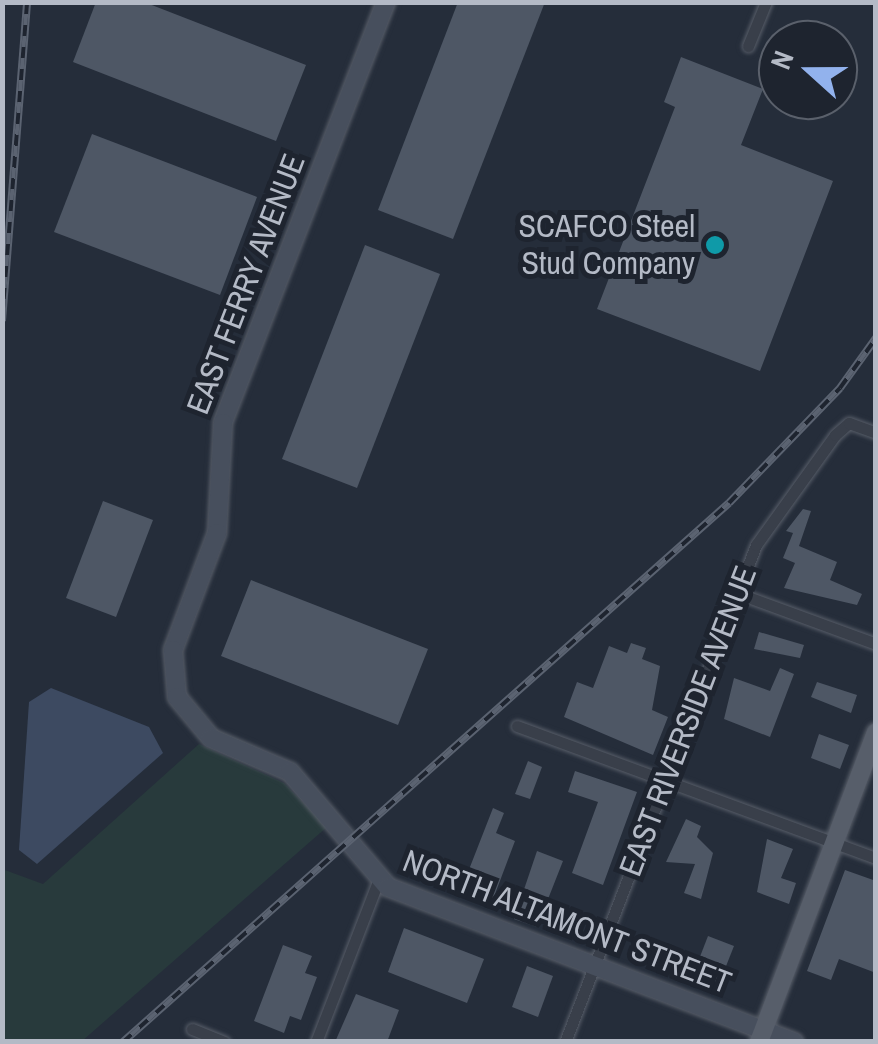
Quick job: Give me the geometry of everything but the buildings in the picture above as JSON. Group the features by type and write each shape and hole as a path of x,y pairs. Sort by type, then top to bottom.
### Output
{"main road":[{"path":"761,1036 876,732"}],"street":[{"name":"EAST FERRY AVENUE","path":"181,706 172,659 217,533 220,436 386,2"},
{"path":"748,46 766,2"},
{"name":"EAST RIVERSIDE AVENUE","path":"565,1042 737,593 769,521 848,423 876,432"},
{"path":"737,593 876,644"},
{"name":"NORTH ALTAMONT STREET","path":"181,706 211,738 290,772 378,881 761,1036 794,1042"},
{"path":"517,726 876,858"},
{"path":"316,1042 378,881"},
{"path":"192,1030 224,1042"}],"shaded area":[{"path":"199,744 284,783 327,827 82,1041 3,1041 2,869 43,884"}],"water":[{"path":"51,688 149,727 163,753 37,864 19,850 29,702"}],"railway":[{"path":"2,321 27,2"},
{"path":"123,1042 729,503 840,388 876,338"}],"place":[{"name":"SCAFCO Steel Stud Company","path":"715,245"}]}
